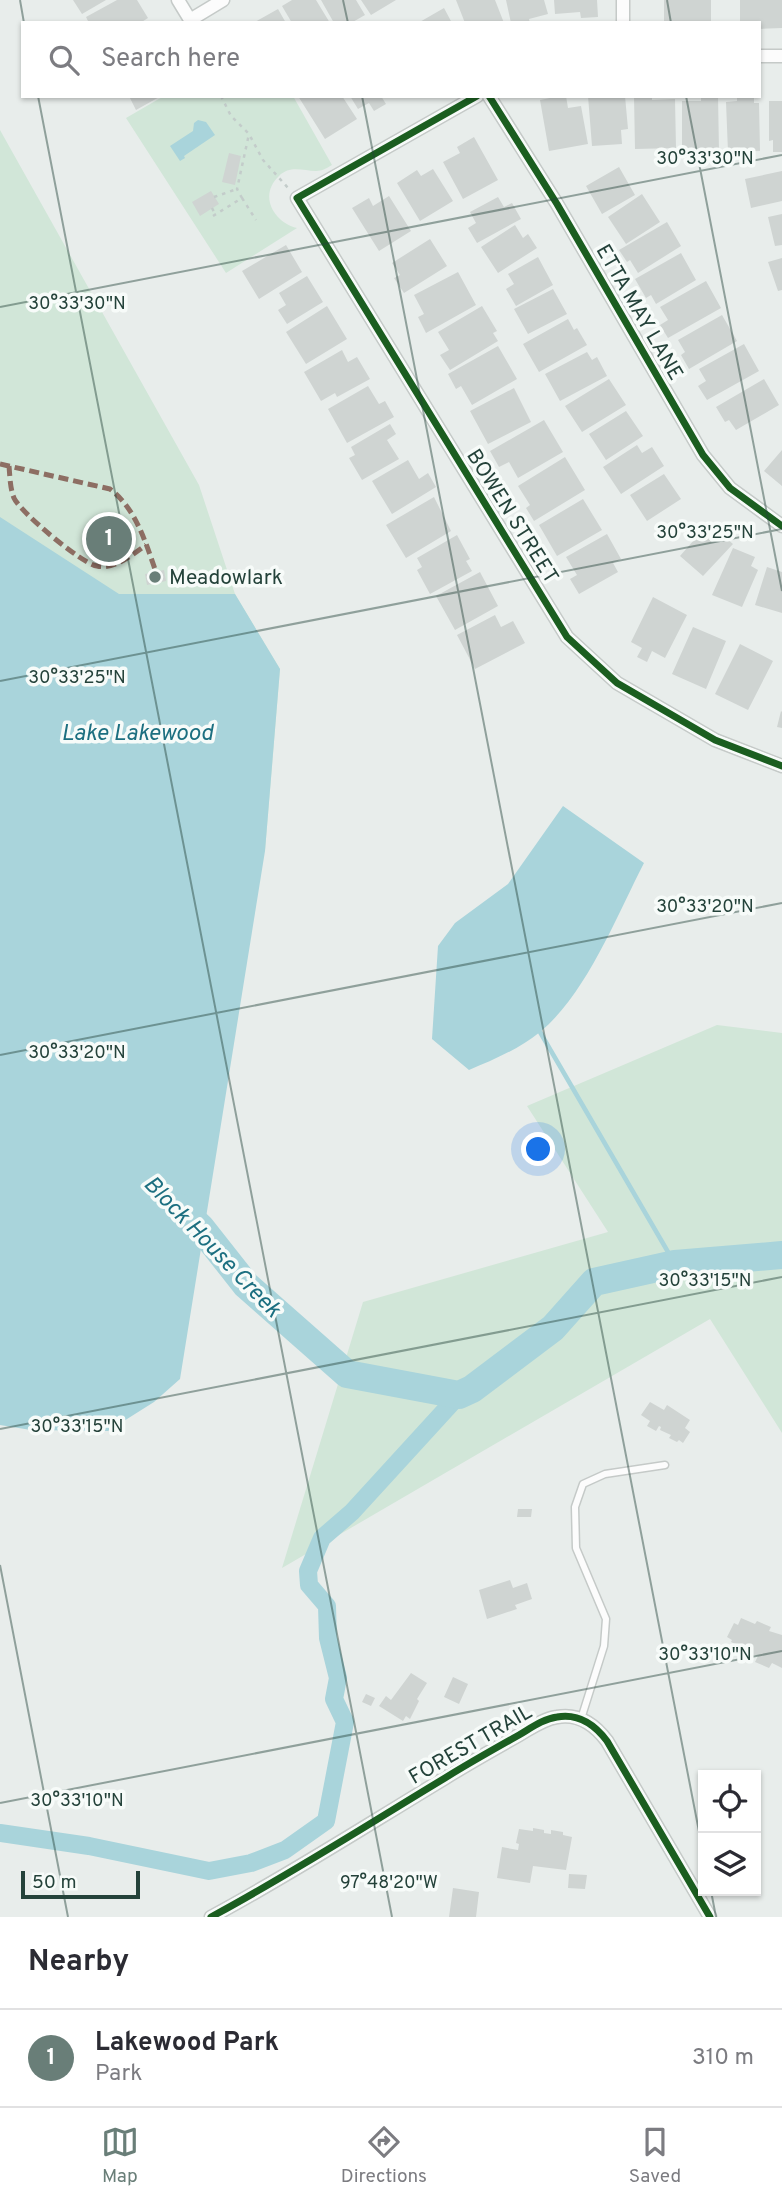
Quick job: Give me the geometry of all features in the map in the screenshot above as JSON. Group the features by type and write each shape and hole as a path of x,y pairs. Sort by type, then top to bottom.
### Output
{"street":[{"path":"178,0 191,21 223,0"},
{"path":"623,0 623,21"},
{"path":"761,56 782,56"},
{"path":"297,198 473,98"},
{"name":"ETTA MAY LANE","path":"490,98 557,204 703,456 730,488 782,526"},
{"name":"BOWEN STREET","path":"297,198 567,637 617,683 715,740 782,766"},
{"name":"FOREST TRAIL","path":"211,1917 269,1885 484,1754 546,1720 560,1716 581,1719"},
{"path":"581,1719 598,1730 607,1741 710,1917"}],"lane":[{"path":"581,1719 604,1646 606,1619 576,1548 575,1507 583,1484 605,1474 665,1465"}],"path":[{"path":"222,98 231,116 249,134 262,160 297,198"},
{"path":"249,134 237,189 256,220"},
{"path":"214,197 237,189"},
{"path":"212,208 214,215 242,198"}],"green space":[{"path":"161,98 294,98 332,165 318,171 292,170 279,176 273,184 269,200 282,220 297,228 226,273 126,118"},
{"path":"0,130 199,485 235,594 280,669 265,851 0,1021"},
{"path":"717,1025 782,1033 782,1433 710,1319 282,1568 363,1302 608,1232 527,1106"}],"water":[{"path":"198,120 206,122 215,135 180,161 170,146 193,131 194,123"},
{"name":"Lake Lakewood","path":"0,517 119,594 235,594 280,669 265,851 180,1379 154,1402 108,1431 31,1430 0,1425"},
{"path":"563,806 644,863 586,976 557,1016 523,1044 469,1070 432,1039 438,946 455,923 508,884"}],"building":[{"path":"73,0 106,0 82,14"},
{"path":"117,0 137,0 148,18 143,21 88,21 86,17"},
{"path":"292,0 316,0 329,21 291,21 282,6"},
{"path":"321,0 356,0 365,15 354,21 333,21"},
{"path":"361,0 396,0 371,15"},
{"path":"456,0 495,0 503,21 464,21"},
{"path":"506,0 544,0 548,14 530,21 511,21"},
{"path":"554,0 597,0 598,17 581,18 580,12 555,14"},
{"path":"664,0 711,0 711,21 664,21"},
{"path":"740,0 782,0 782,28 761,29 761,21 740,21"},
{"path":"444,8 451,21 421,21"},
{"path":"278,9 285,21 257,21"},
{"path":"130,98 157,98 136,110"},
{"path":"299,98 343,98 357,119 325,139"},
{"path":"351,98 382,98 386,104 374,111 369,103 358,109"},
{"path":"566,98 568,108 581,106 588,144 549,151 540,100"},
{"path":"588,98 625,98 628,129 621,130 622,144 592,146"},
{"path":"634,98 675,99 676,148 635,149"},
{"path":"701,98 718,98 719,151 682,151 682,101 701,101"},
{"path":"737,98 754,98 754,103 759,103 760,151 728,152 726,102 737,101"},
{"path":"769,101 782,101 782,152 773,152 773,140 769,141"},
{"path":"474,137 498,180 463,199 443,162 460,153 457,147"},
{"path":"229,153 241,156 235,185 222,182"},
{"path":"619,167 635,195 602,214 586,186"},
{"path":"433,169 453,201 420,221 397,183 417,170 421,176"},
{"path":"782,171 782,201 751,208 745,179"},
{"path":"211,191 219,204 200,216 192,202"},
{"path":"642,194 660,222 626,244 608,217"},
{"path":"389,196 411,231 379,251 352,208 369,198 373,206"},
{"path":"498,197 504,207 512,203 521,219 477,243 468,228 476,223 470,212"},
{"path":"782,214 782,245 775,246 768,217"},
{"path":"667,222 681,246 638,273 630,260 627,262 619,250"},
{"path":"515,225 523,238 528,234 537,248 498,273 481,247"},
{"path":"430,239 447,266 404,293 394,278 400,275 392,263"},
{"path":"286,245 302,272 259,299 242,271"},
{"path":"681,253 696,280 656,304 651,295 646,298 635,279"},
{"path":"538,257 553,285 516,306 506,289 514,284 508,274"},
{"path":"782,258 782,290 778,291 768,262"},
{"path":"458,272 476,305 426,333 418,317 424,314 414,295"},
{"path":"307,276 323,302 287,324 278,310 286,305 279,293"},
{"path":"706,281 721,308 668,338 660,325 668,320 660,307"},
{"path":"553,289 567,314 528,334 514,309"},
{"path":"327,306 347,339 306,364 286,332"},
{"path":"482,306 497,331 493,333 498,341 450,370 440,355 449,350 438,332"},
{"path":"722,315 737,341 689,369 681,355 685,352 678,340"},
{"path":"568,319 587,345 539,372 523,344"},
{"path":"744,344 759,371 707,400 698,386 706,381 699,369"},
{"path":"498,346 517,379 472,405 461,386 456,389 448,374"},
{"path":"342,350 348,362 357,357 370,379 337,397 335,393 321,401 304,372"},
{"path":"587,352 592,360 597,357 607,376 560,401 545,374"},
{"path":"609,379 626,405 582,432 565,406"},
{"path":"764,379 779,405 736,430 729,420 725,422 716,407"},
{"path":"368,386 379,404 385,401 394,417 347,443 328,409"},
{"path":"514,388 531,422 488,444 470,411"},
{"path":"626,411 643,436 606,460 589,434"},
{"path":"544,420 563,452 518,478 509,462 499,467 490,451"},
{"path":"390,424 396,434 387,440 399,459 362,480 349,458 355,455 351,447"},
{"path":"637,445 642,453 652,447 664,466 621,494 603,467"},
{"path":"782,450 782,486 764,471"},
{"path":"565,457 585,490 534,521 526,508 530,505 518,486"},
{"path":"408,460 419,479 428,473 436,487 392,514 372,481"},
{"path":"664,474 681,499 647,521 630,495"},
{"path":"434,497 451,531 406,558 386,525"},
{"path":"583,499 602,530 557,556 539,525"},
{"path":"701,532 712,542 720,533 733,544 703,576 680,556"},
{"path":"607,534 621,559 613,563 618,572 579,594 570,579 577,575 566,557"},
{"path":"457,535 470,559 466,561 472,571 430,594 417,570 422,567 417,558"},
{"path":"733,548 755,557 751,566 758,570 742,607 712,595"},
{"path":"767,567 782,572 782,613 755,605"},
{"name":"Meadowlark","path":"164,570 166,581 147,585 145,574"},
{"path":"480,572 498,606 455,630 436,596"},
{"path":"653,597 687,615 665,658 652,651 647,662 637,657 642,648 631,642"},
{"path":"495,615 501,627 513,621 525,643 475,669 457,635"},
{"path":"693,627 726,641 706,689 672,674"},
{"path":"740,644 773,661 748,710 715,694"},
{"path":"782,712 782,728 777,727"},
{"path":"650,1402 664,1410 667,1405 690,1420 685,1428 690,1432 683,1443 669,1438 671,1435 660,1430 659,1426 656,1431 647,1426 650,1421 641,1415"},
{"path":"518,1509 532,1509 531,1517 517,1517"},
{"path":"510,1580 513,1588 527,1583 532,1599 515,1605 517,1609 487,1619 479,1590"},
{"path":"741,1618 755,1624 757,1621 771,1627 769,1631 782,1635 782,1668 772,1663 769,1668 755,1662 758,1656 754,1655 751,1660 743,1657 747,1649 731,1642 727,1637 734,1623 738,1625"},
{"path":"411,1673 427,1683 417,1699 419,1701 410,1719 406,1716 403,1721 379,1706 386,1696 391,1700"},
{"path":"453,1677 468,1684 459,1704 444,1697"},
{"path":"366,1694 375,1698 371,1706 362,1702"},
{"path":"533,1828 551,1834 551,1830 563,1832 563,1835 572,1837 566,1870 533,1866 530,1883 497,1878 502,1847 518,1850 519,1844 516,1843 519,1829 533,1831"},
{"path":"569,1874 587,1875 585,1889 568,1888"},
{"path":"453,1888 479,1892 476,1917 449,1917"}],"waterway":[{"path":"540,1032 675,1264"},
{"name":"Block House Creek","path":"179,1207 201,1228 246,1285 347,1374 459,1395 472,1389 553,1328 594,1282 675,1264 782,1255"},
{"path":"0,1833 89,1846 209,1871 251,1863 285,1850 326,1821 345,1722 334,1699 338,1678 328,1638 327,1606 309,1585 308,1571 322,1538 352,1512 459,1395"}],"marked path":[{"path":"0,464 110,489 133,516 156,572"},
{"path":"9,466 14,498 19,505 52,536 89,563 110,566 146,545"}],"cycle path":[{"path":"473,98 297,198 567,637 617,683 715,740 782,766"},
{"path":"490,98 557,204 703,455 730,488 782,526"},
{"path":"211,1917 300,1867 533,1727 565,1716 586,1722 607,1741 710,1917"}],"place":[{"name":"Lakewood Park","path":"109,539"},
{"name":"Meadowlark","path":"155,577"}]}
